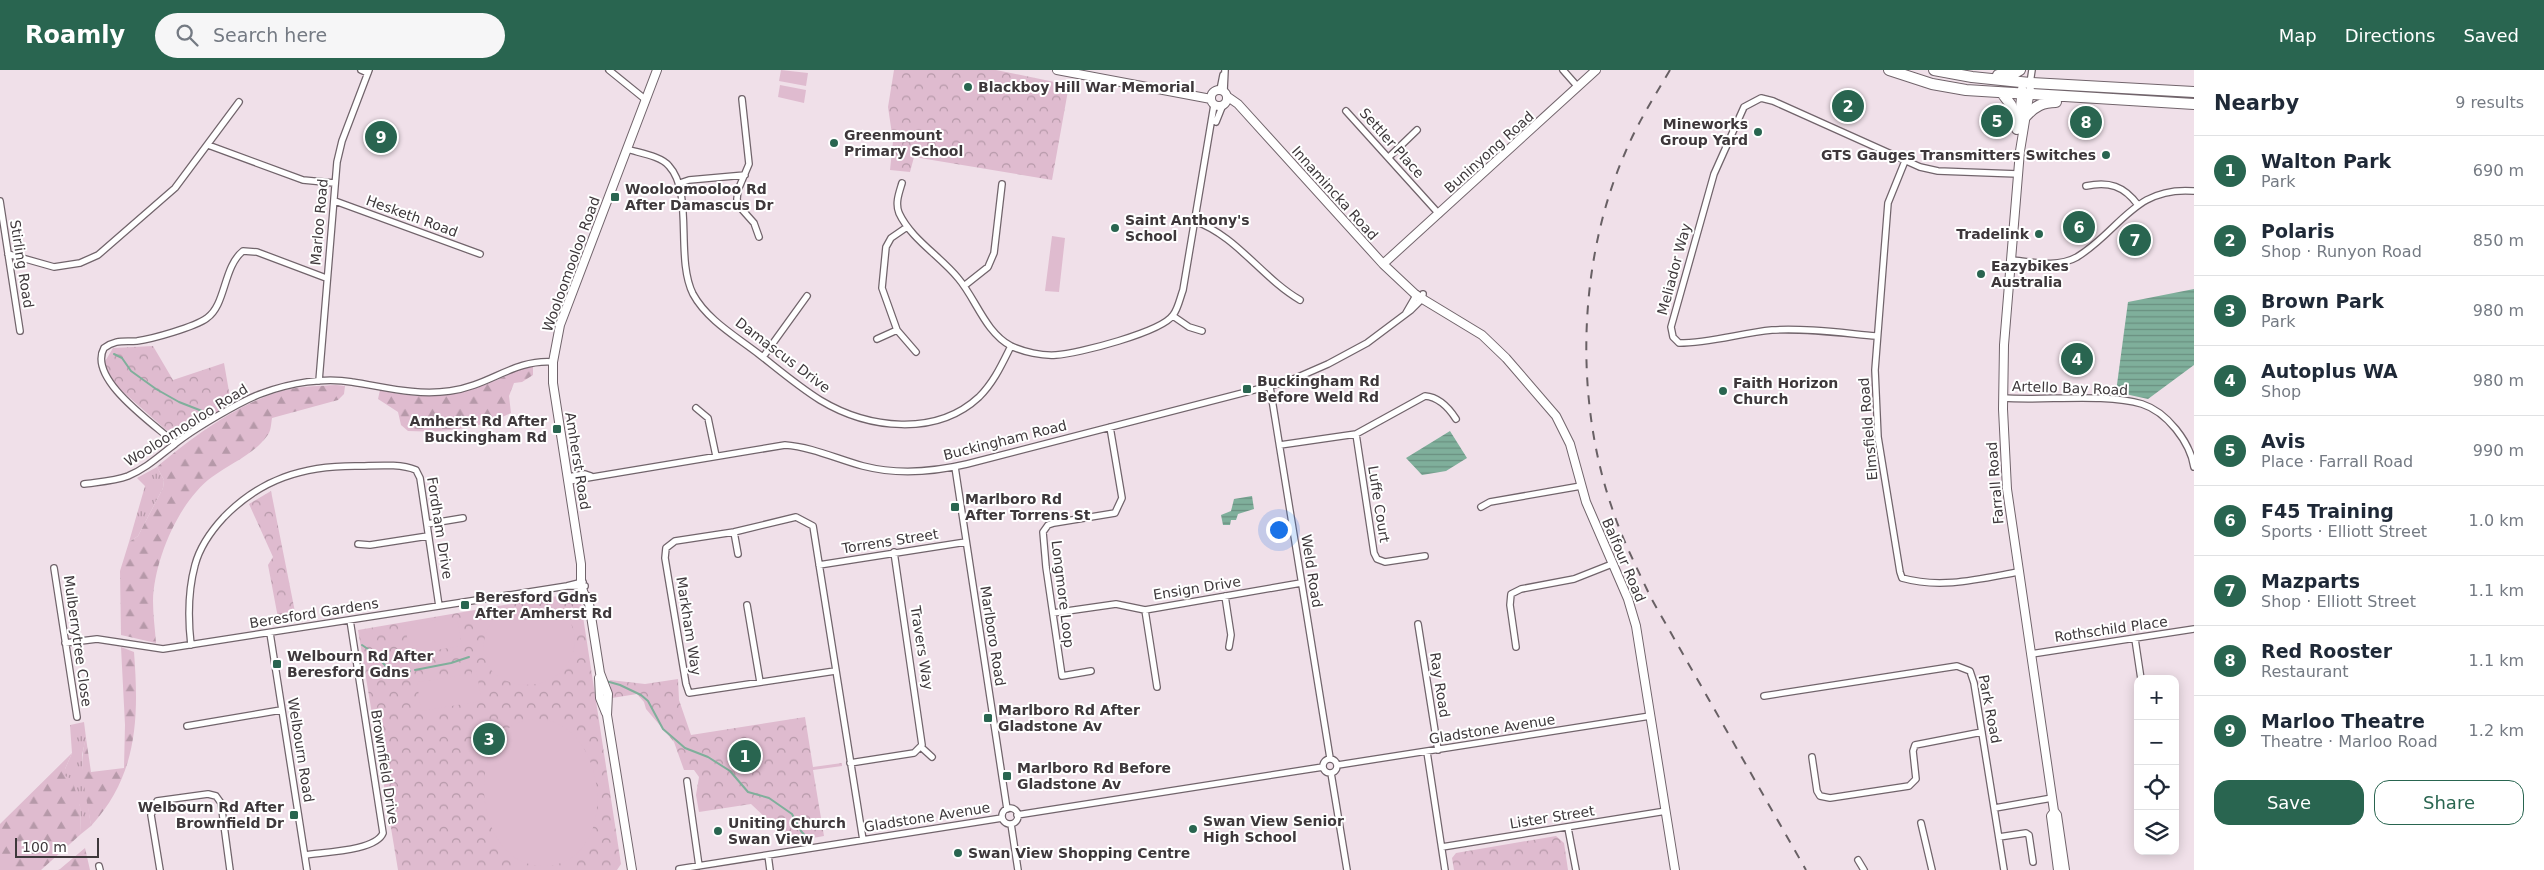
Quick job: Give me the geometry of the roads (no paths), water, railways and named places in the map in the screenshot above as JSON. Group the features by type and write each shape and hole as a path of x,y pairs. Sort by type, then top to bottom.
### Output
{"highway":[{"path":"1889,70 1954,88 2025,95 2194,104"},
{"path":"1934,70 1988,79 2194,92"},
{"path":"1988,79 2020,70"},
{"path":"2002,93 2011,105 2017,129"},
{"path":"2026,116 2045,102 2084,98"}],"main road":[{"name":"Wooloomooloo Road","path":"554,362 560,325 657,70"},
{"name":"Innamincka Road","path":"1056,70 1185,95 1220,99 1234,106 1250,117 1385,266 1421,295"},
{"name":"Buninyong Road","path":"1385,266 1596,70"},
{"name":"Farrall Road","path":"2026,82 2026,116 2020,149 2004,345 2003,398 2006,490 2054,812 2057,815 2065,870"},
{"name":"Farrall Road","path":"2020,149 2017,129 2025,95"},
{"name":"Balfour Road","path":"1421,295 1495,346 1556,416 1570,444 1586,502 1628,599 1636,626 1675,870"},
{"name":"Amherst Road","path":"554,362 554,392 569,479 582,584 588,602 600,673 599,696 606,715 632,870"},
{"name":"Farrall Road","path":"2054,812 2051,816 2058,870"},
{"name":"Amherst Road","path":"628,870 630,856"}],"street":[{"path":"361,70 369,71"},
{"path":"609,70 646,100"},
{"path":"902,184 897,198 898,211 907,227 964,286 988,324 1011,346 1042,354 1069,353 1148,332 1173,316 1183,290 1194,221 1225,70"},
{"path":"1563,70 1578,87"},
{"path":"2024,70 2026,82"},
{"path":"2026,82 2032,70"},
{"name":"Marloo Road","path":"319,381 326,278 335,201 334,183 342,141 369,71"},
{"name":"Meliador Way","path":"1876,336 1793,329 1679,343 1673,337 1671,327 1714,174 1744,107 1751,102 1762,98 1773,101 1905,161"},
{"path":"742,99 749,164 738,190 738,205 754,223 759,238"},
{"path":"8,254 54,267 80,264 98,255 175,188 239,102"},
{"name":"Settler Place","path":"1346,112 1439,214"},
{"path":"1389,157 1417,130"},
{"path":"208,145 303,180 334,183"},
{"path":"627,150 669,165 680,183 689,180 745,175"},
{"path":"1905,161 1938,171 2018,174"},
{"name":"Elmsfield Road","path":"1905,161 1888,203 1876,336 1874,400 1894,545 1902,578 1922,584 1947,584 2018,572"},
{"name":"Damascus Drive","path":"680,183 686,272 694,294 706,312 806,391 836,408 873,421 917,424 952,415 980,396 996,376 1011,346"},
{"path":"964,286 988,267 994,254 1002,184"},
{"path":"2086,186 2103,184 2119,186 2129,193 2138,205"},
{"path":"2012,260 2058,263 2076,257 2138,205 2162,192 2175,189 2194,190"},
{"name":"Stirling Road","path":"0,201 20,331"},
{"name":"Hesketh Road","path":"335,201 480,254"},
{"path":"1194,221 1212,227 1285,292 1300,300"},
{"path":"907,227 891,238 886,246 881,278 884,297 896,330 916,352"},
{"path":"175,443 108,382 100,358 104,348 116,341 151,338 208,318 215,308 233,262 243,251 257,252 326,278"},
{"name":"Buckingham Road","path":"569,479 785,445 799,446 864,467 888,471 910,472 955,467 1270,387 1308,374 1351,353 1376,338 1406,313 1421,295"},
{"path":"763,357 807,296"},
{"path":"1173,316 1189,327 1202,331"},
{"path":"877,339 896,330"},
{"name":"Wooloomooloo Road","path":"84,484 118,479 134,473 162,456 175,443 262,393 319,381 350,381 400,391 434,393 467,388 533,361 554,362"},
{"name":"Weld Road","path":"1270,387 1330,758"},
{"path":"1280,445 1356,434 1425,396 1432,396 1450,409 1456,419"},
{"name":"Artello Bay Road","path":"2003,398 2120,400 2143,404 2165,418 2182,436 2193,458 2194,467"},
{"path":"696,408 708,418 716,456"},
{"name":"Longmore Loop","path":"1091,671 1062,676 1043,537 1045,528 1054,523 1115,513 1122,498 1110,427"},
{"name":"Luffe Court","path":"1356,434 1374,553 1377,559 1385,562 1425,556"},
{"name":"Fordham Drive","path":"190,646 189,612 192,578 199,552 206,540 242,499 278,478 345,466 412,468 419,474 439,606"},
{"name":"Marlboro Road","path":"955,467 1008,809"},
{"path":"1481,506 1490,502 1581,486"},
{"name":"Markham Way","path":"835,671 689,693 665,558 666,548 675,542 734,532 796,517 813,526 863,840"},
{"path":"427,524 463,518"},
{"path":"734,532 738,554"},
{"path":"358,544 370,545 428,536"},
{"name":"Torrens Street","path":"819,565 966,542"},
{"name":"Travers Way","path":"894,552 923,740 921,747"},
{"path":"1516,648 1510,605 1511,594 1521,589 1574,579 1612,564"},
{"name":"Mulberrytree Close","path":"54,568 77,717"},
{"name":"Ensign Drive","path":"1157,687 1145,610 1301,583"},
{"name":"Beresford Gardens","path":"65,643 89,639 154,649 190,646 582,584"},
{"path":"1225,596 1231,635 1229,647"},
{"path":"1053,613 1116,604 1145,610"},
{"path":"748,605 760,682"},
{"name":"Brownfield Drive","path":"305,855 371,845 381,839 383,833 350,620"},
{"name":"Ray Road","path":"1418,624 1438,750"},
{"name":"Rothschild Place","path":"2031,654 2194,629"},
{"name":"Welbourn Road","path":"270,633 307,870"},
{"path":"2135,639 2140,675"},
{"name":"Park Road","path":"1764,696 1957,666 1964,667 1973,677 2004,870"},
{"path":"187,726 282,710"},
{"name":"Gladstone Avenue","path":"1338,765 1650,716"},
{"path":"1812,757 1817,792 1820,796 1830,798 1909,786 1916,779 1913,755 1914,745 1982,732"},
{"path":"850,763 914,753 921,747 932,757"},
{"path":"1427,752 1445,870"},
{"path":"1323,767 1324,762 1330,758 1335,760 1338,765 1336,770 1331,773"},
{"path":"1323,767 1327,772 1331,773"},
{"path":"1018,870 1011,824 1017,820 1017,815 1323,767"},
{"path":"1331,773 1347,870"},
{"path":"687,781 699,866"},
{"path":"160,870 151,815 153,806 157,801 208,794 216,796 220,803 230,870"},
{"path":"1994,808 2052,798"},
{"name":"Gladstone Avenue","path":"1002,818 1003,813 1008,809 1013,809 1017,815"},
{"name":"Lister Street","path":"1442,847 1666,811"},
{"name":"Gladstone Avenue","path":"678,869 1002,818"},
{"name":"Gladstone Avenue","path":"1002,818 1004,822 1011,824"},
{"path":"1921,823 1932,870"},
{"path":"1568,828 1576,870"},
{"path":"1999,837 2026,832 2029,835 2032,862"},
{"path":"768,855 770,870"},
{"path":"1858,860 1864,870"}],"waterway":[{"path":"114,354 122,358 131,371 156,389 179,402 202,411 204,419"},
{"path":"362,645 375,654 392,673 405,674 410,671"},
{"path":"415,670 451,663 469,657"},
{"path":"606,681 641,695 648,701 663,729 685,748 708,757 730,771 748,792 769,798 792,814 801,831 808,839"}],"railway":[{"path":"1670,70 1640,121 1625,153 1609,194 1598,238 1590,283 1587,329 1587,376 1591,421 1600,466 1616,520 1651,598 1806,870"}],"place":[{"name":"Blackboy Hill War Memorial","path":"968,87"},
{"name":"Polaris","path":"1848,106"},
{"name":"Avis","path":"1997,121"},
{"name":"Red Rooster","path":"2086,122"},
{"name":"Mineworks Group Yard","path":"1758,132"},
{"name":"Marloo Theatre","path":"381,137"},
{"name":"Greenmount Primary School","path":"834,143"},
{"name":"GTS Gauges Transmitters Switches","path":"2106,155"},
{"name":"Wooloomooloo Rd After Damascus Dr","path":"615,197"},
{"name":"F45 Training","path":"2079,227"},
{"name":"Saint Anthony's School","path":"1115,228"},
{"name":"Tradelink","path":"2039,234"},
{"name":"Mazparts","path":"2135,240"},
{"name":"Eazybikes Australia","path":"1981,274"},
{"name":"Autoplus WA","path":"2077,359"},
{"name":"Buckingham Rd Before Weld Rd","path":"1247,389"},
{"name":"Faith Horizon Church","path":"1723,391"},
{"name":"Amherst Rd After Buckingham Rd","path":"557,429"},
{"name":"Marlboro Rd After Torrens St","path":"955,507"},
{"name":"Beresford Gdns After Amherst Rd","path":"465,605"},
{"name":"Welbourn Rd After Beresford Gdns","path":"277,664"},
{"name":"Marlboro Rd After Gladstone Av","path":"988,718"},
{"name":"Brown Park","path":"489,739"},
{"name":"Walton Park","path":"745,756"},
{"name":"Marlboro Rd Before Gladstone Av","path":"1007,776"},
{"name":"Welbourn Rd After Brownfield Dr","path":"294,815"},
{"name":"Swan View Senior High School","path":"1193,829"},
{"name":"Uniting Church Swan View","path":"718,831"},
{"name":"Swan View Shopping Centre","path":"958,853"}]}
